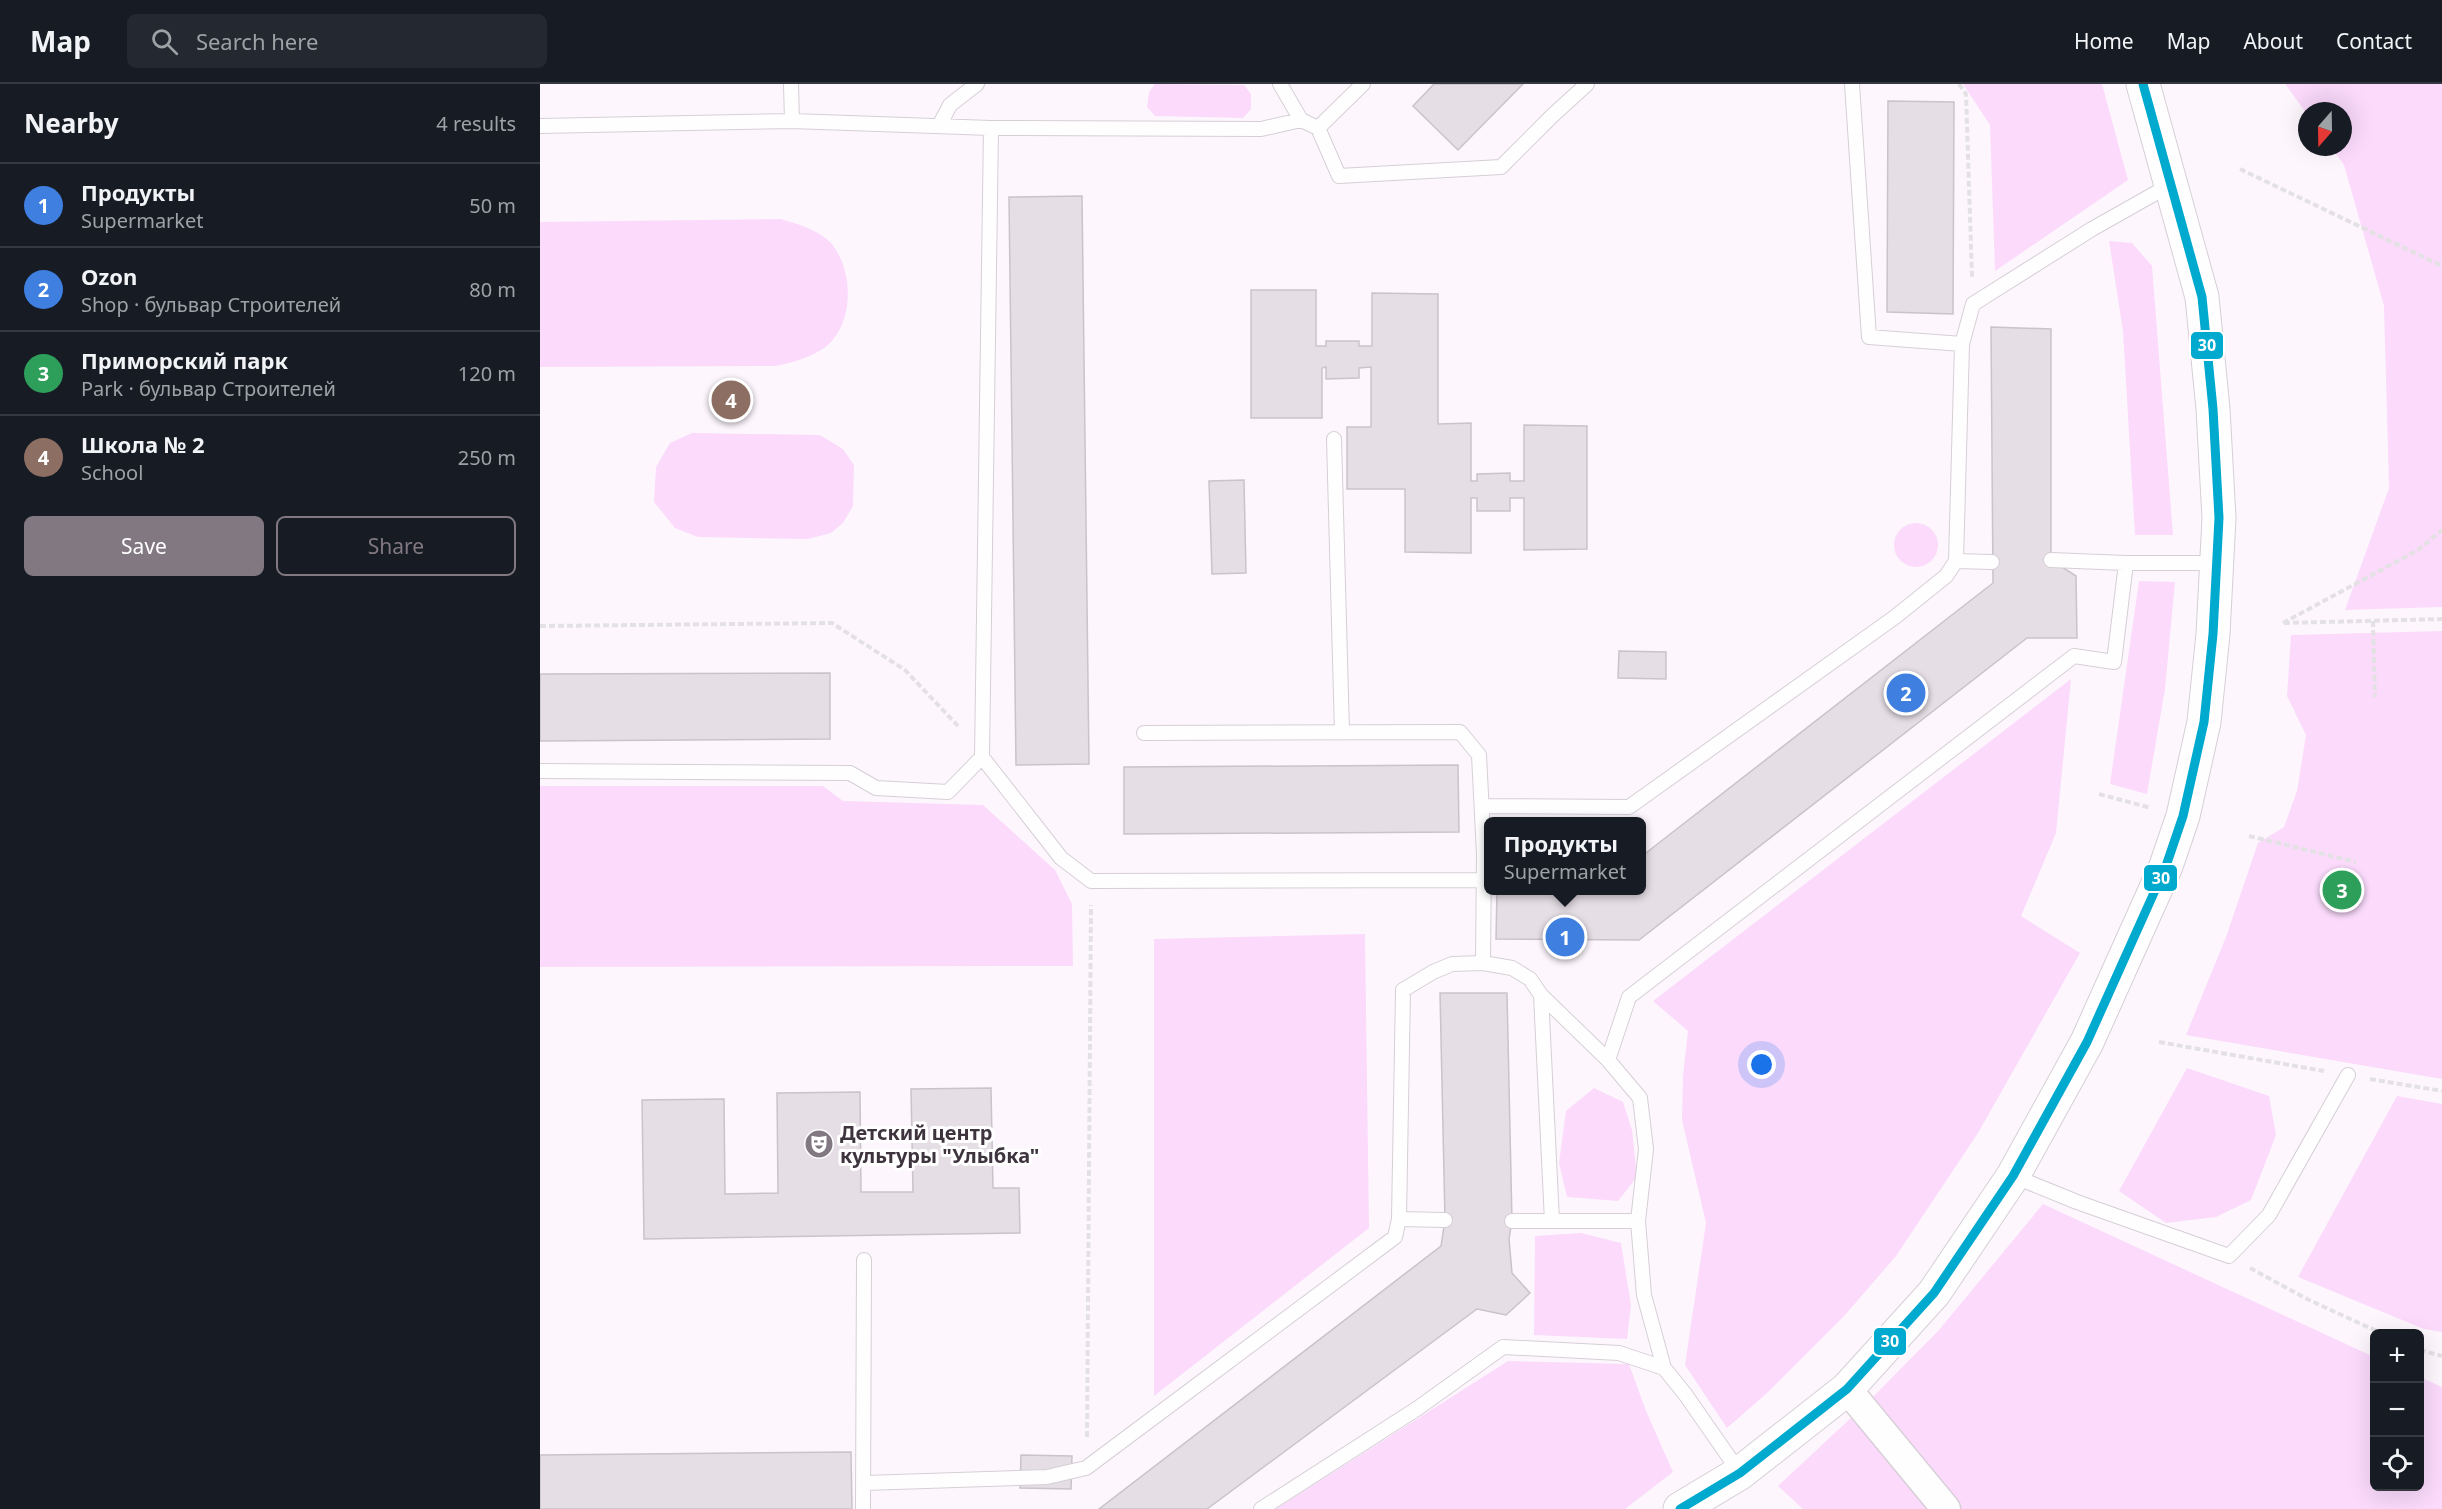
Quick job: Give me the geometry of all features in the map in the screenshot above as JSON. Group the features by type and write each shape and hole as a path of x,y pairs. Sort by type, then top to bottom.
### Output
{"street":[{"path":"1680,1509 1740,1473 1847,1389 1934,1293 2013,1176 2087,1042 2166,866 2183,816 2204,722 2218,562 2219,518 2202,297 2143,84"},
{"path":"1847,1389 1946,1509"}],"lane":[{"path":"791,84 792,121"},
{"path":"939,126 950,105 978,84"},
{"path":"1280,84 1301,120 1318,128 1339,176 1501,167 1552,115 1587,84"},
{"path":"1318,128 1363,84"},
{"path":"1852,84 1869,337 1962,344"},
{"path":"540,126 792,121 991,128 1262,129 1301,120"},
{"path":"991,128 982,757 1062,858 1091,880 1482,880"},
{"path":"1483,806 1629,807 1895,617 1946,576 1956,561 1962,344 1973,304 2092,229 2172,184"},
{"path":"1334,439 1342,732"},
{"path":"2050,560 2126,563 2218,562"},
{"path":"1956,561 1992,562"},
{"path":"1608,1060 1629,997 2074,656 2114,662 2126,563"},
{"path":"1144,733 1460,732 1479,755 1483,806 1483,963"},
{"path":"540,771 850,774 876,788 948,792 982,757"},
{"path":"864,1483 1047,1477 1086,1468 1395,1237 1400,1219 1403,990 1433,972 1452,964 1483,963 1512,968 1530,979 1541,995 1608,1060 1640,1098 1646,1149 1638,1221 1644,1295 1664,1368 1740,1473"},
{"path":"1541,995 1551,1221"},
{"path":"2013,1176 2077,1202 2229,1256 2269,1215 2348,1075"},
{"path":"1400,1219 1445,1220"},
{"path":"1512,1221 1638,1221"},
{"path":"863,1509 864,1260"},
{"path":"1261,1509 1418,1408 1503,1347 1619,1353 1664,1368"}],"path":[{"path":"1959,84 1966,94 1973,304"},
{"path":"2240,169 2442,266"},
{"path":"2442,530 2418,550 2283,623 2442,619"},
{"path":"2373,621 2375,697"},
{"path":"540,626 832,623 905,670 974,743 982,757"},
{"path":"2099,794 2152,808"},
{"path":"2248,836 2356,862"},
{"path":"1086,1468 1091,880"},
{"path":"2159,1042 2442,1091"},
{"path":"2229,1256 2307,1299 2372,1329"},
{"path":"2424,1351 2442,1356"}],"shaded area":[{"path":"1155,84 1244,85 1251,94 1251,109 1243,118 1155,116 1147,107 1149,92"},
{"path":"1963,84 2102,84 2128,180 1995,271 1990,125"},
{"path":"2285,84 2442,84 2442,607 2345,610 2389,488 2384,306 2344,165 2338,156 2352,156 2352,102 2298,102"},
{"path":"781,219 808,228 826,238 839,254 844,268 848,297 846,312 834,338 824,348 801,359 776,366 540,367 540,222"},
{"path":"2109,241 2132,243 2152,266 2173,535 2135,535 2123,331"},
{"path":"692,433 820,435 843,449 854,465 853,506 843,523 831,533 808,539 698,537 675,528 654,502 656,467 670,443"},
{"path":"1916,523 1932,529 1938,545 1932,561 1916,567 1900,561 1894,545 1900,529"},
{"path":"2139,581 2175,582 2165,689 2147,794 2110,784"},
{"path":"2442,631 2442,1079 2186,1035 2226,937 2258,843 2284,827 2297,791 2306,735 2287,696 2291,635"},
{"path":"2071,679 2056,833 2021,916 2080,953 1978,1133 1896,1256 1845,1315 1767,1393 1727,1428 1685,1365 1706,1223 1682,1120 1683,1076 1688,1031 1653,1001"},
{"path":"540,786 823,786 843,801 983,805 1055,870 1072,904 1073,966 540,967"},
{"path":"1365,934 1369,1228 1154,1396 1154,939"},
{"path":"2187,1068 2269,1096 2276,1135 2251,1200 2216,1217 2166,1223 2119,1191"},
{"path":"1594,1088 1623,1102 1632,1130 1637,1177 1618,1201 1567,1197 1559,1163 1566,1111"},
{"path":"2397,1096 2442,1104 2442,1332 2424,1329 2298,1277"},
{"path":"2043,1204 2370,1355 2370,1491 2424,1491 2424,1379 2442,1387 2442,1509 1803,1509 1778,1486 1868,1402 1939,1330"},
{"path":"1581,1233 1621,1243 1631,1305 1627,1339 1534,1335 1535,1236"},
{"path":"1508,1361 1629,1364 1646,1411 1673,1472 1625,1509 1276,1509"}],"building":[{"path":"1434,84 1523,84 1458,150 1413,106"},
{"path":"1888,101 1954,102 1953,314 1887,312"},
{"path":"1082,196 1089,764 1016,765 1009,197"},
{"path":"1251,290 1316,290 1316,346 1326,346 1326,341 1359,341 1359,346 1372,346 1372,293 1438,294 1438,424 1471,423 1471,481 1477,481 1477,474 1510,473 1510,481 1524,481 1524,425 1587,426 1587,549 1524,550 1524,498 1510,498 1510,511 1477,511 1477,498 1471,498 1471,553 1405,552 1405,489 1347,489 1347,427 1371,427 1371,367 1359,368 1359,378 1326,379 1326,367 1322,368 1322,418 1251,418"},
{"path":"1991,327 2051,329 2051,560 2076,576 2077,638 2027,638 1639,940 1496,939 1497,895 1646,895 1646,853 1993,583"},
{"path":"1244,480 1246,573 1212,574 1209,481"},
{"path":"1619,651 1666,652 1666,679 1618,678"},
{"path":"830,673 830,739 540,741 540,674"},
{"path":"1458,765 1459,832 1124,834 1124,767"},
{"path":"1440,993 1507,993 1512,1221 1509,1239 1512,1273 1530,1293 1506,1315 1477,1309 1207,1509 1099,1509 1441,1246 1445,1220"},
{"name":"Детский центр культуры \"Улыбка\"","path":"991,1088 993,1188 1019,1188 1020,1233 644,1239 642,1100 724,1099 725,1194 778,1193 777,1093 860,1092 861,1192 913,1192 911,1089"},
{"path":"851,1452 852,1509 540,1509 540,1455"},
{"path":"1021,1455 1072,1456 1071,1489 1020,1488"}],"transit line":[{"name":"30","path":"1680,1509 1740,1473 1847,1389 1934,1293 2013,1176 2087,1042 2166,866 2183,816 2204,722 2213,634 2219,518 2213,409 2202,297 2143,84"}],"place":[{"name":"Школа № 2","path":"731,400"},
{"name":"Ozon","path":"1906,693"},
{"name":"Приморский парк","path":"2342,890"},
{"name":"Продукты","path":"1565,937"},
{"name":"Детский центр культуры \"Улыбка\"","path":"819,1144"}]}
